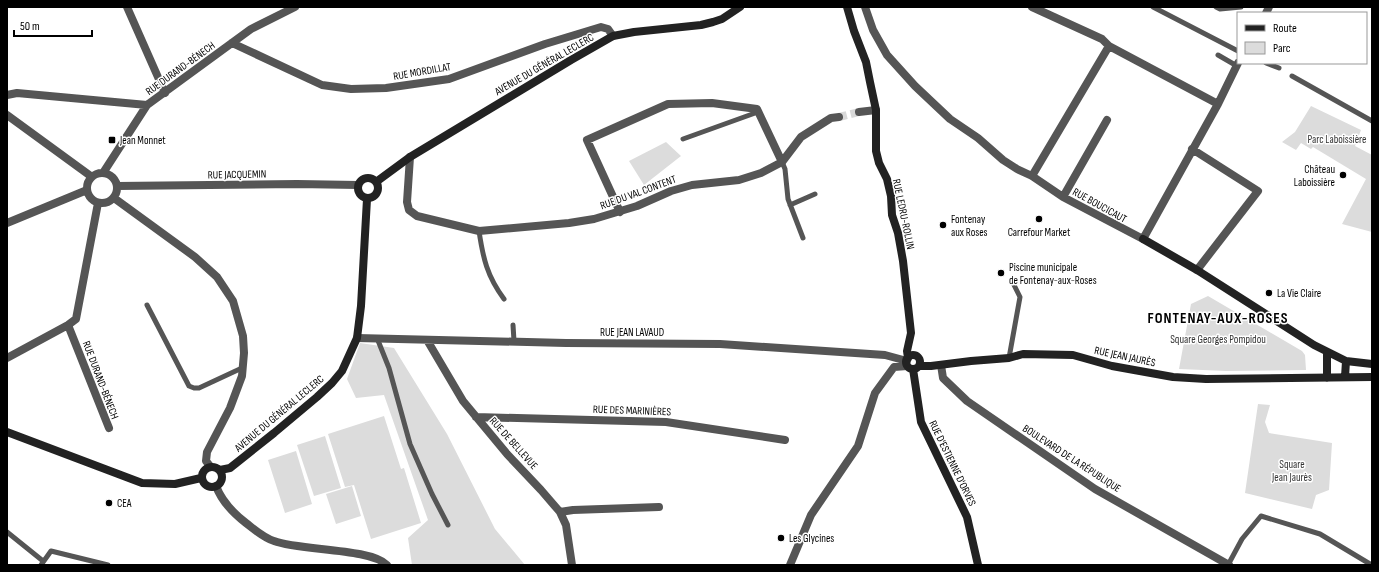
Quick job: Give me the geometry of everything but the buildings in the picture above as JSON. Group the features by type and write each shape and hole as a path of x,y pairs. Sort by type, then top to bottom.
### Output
{"street":[{"path":"127,7 164,93"},
{"name":"RUE DURAND-BÉNECH","path":"103,173 147,105 251,29 295,7"},
{"name":"AVENUE DU GÉNÉRAL LECLERC","path":"376,182 410,157 613,36 634,32 701,25 722,18 740,7"},
{"name":"RUE LEDRU-ROLLIN","path":"847,7 854,31 866,62 876,110 876,151 879,163 887,179 891,196 892,215 898,233 903,261 911,332 907,351 911,364"},
{"name":"RUE BOUCICAUT","path":"865,7 873,30 887,55 915,86 950,119 978,138 1003,160 1032,176 1063,197 1143,239 1197,270 1314,345 1346,361 1372,364"},
{"path":"1033,7 1102,40 1110,46 1218,104"},
{"name":"RUE MORDILLAT","path":"232,43 322,84 351,90 386,88 449,79 545,44 601,27 608,29 613,36"},
{"path":"1032,176 1110,46"},
{"path":"1143,239 1218,104 1237,64"},
{"path":"7,95 17,93 147,105"},
{"path":"620,212 587,140 668,104 712,103 757,109 782,162"},
{"path":"859,112 876,110"},
{"path":"7,115 92,178"},
{"name":"RUE DU VAL CONTENT","path":"410,157 407,202 409,210 417,216 479,231 569,223 594,219 620,212 692,184 739,180 761,172 782,162 801,137 831,118 839,117"},
{"path":"1063,197 1107,120"},
{"path":"1192,149 1258,191 1197,270"},
{"path":"103,173 114,179 117,186 116,194 114,198 107,203 98,203 91,198 87,190 89,181 95,175 103,173"},
{"path":"366,178 376,182 378,186 377,193 371,198 367,199 360,194 358,185 360,182 366,178"},
{"name":"RUE JACQUEMIN","path":"117,186 297,184 358,185"},
{"path":"7,223 87,190"},
{"path":"114,198 195,257 217,277 233,302 243,336 244,353 242,376 230,408 207,452 206,461 210,466 216,467 220,470 222,479 216,486 210,487 204,484 201,478 203,472 210,466"},
{"name":"AVENUE DU GÉNÉRAL LECLERC","path":"220,470 230,468 312,401 332,383 342,371 357,338 361,306 367,199"},
{"path":"7,358 68,325 76,319 98,203"},
{"name":"RUE DURAND-BÉNECH","path":"68,325 109,428"},
{"name":"RUE JEAN LAVAUD","path":"357,338 566,343 720,344 885,355 911,364"},
{"name":"RUE DE BELLEVUE","path":"427,340 463,401 507,454 560,512 566,525 572,565"},
{"path":"1327,352 1327,378"},
{"name":"RUE JEAN JAURÈS","path":"911,364 941,365 971,360 1009,358 1023,354 1073,355 1112,366 1180,377 1206,379 1372,377"},
{"path":"891,357 894,367"},
{"path":"1345,377 1346,361"},
{"path":"790,565 811,515 858,446 875,393 894,367 911,364"},
{"name":"RUE D'ESTIENNE D'ORVES","path":"911,364 921,422 967,517 978,565"},
{"name":"BOULEVARD DE LA RÉPUBLIQUE","path":"941,365 943,378 967,401 1094,489 1229,565"},
{"name":"RUE DES MARINIÈRES","path":"476,417 666,422 785,440"},
{"path":"7,432 142,483 175,484 201,478"},
{"path":"216,486 219,494 234,514 274,541 291,546 365,555 384,562 387,565"},
{"path":"560,512 573,510 659,507"}],"lane":[{"path":"1153,7 1237,50"},
{"path":"1216,7 1220,9 1241,7"},
{"path":"1218,55 1237,64"},
{"path":"1269,64 1279,68"},
{"path":"1292,76 1372,121"},
{"path":"683,139 758,112"},
{"path":"782,162 785,169 788,199 803,238"},
{"path":"790,205 815,194"},
{"path":"479,231 483,258 494,285 504,299"},
{"path":"1009,358 1020,297 1013,284"},
{"path":"147,305 189,386 199,388 242,368"},
{"path":"513,325 514,341"},
{"path":"377,338 389,368 410,444 432,494 448,524"},
{"path":"1229,565 1242,539 1261,516 1320,534 1370,564"},
{"path":"7,532 42,563 51,550 108,565"}],"green space":[{"name":"Parc Laboissière","path":"1311,106 1361,130 1355,146 1372,155 1372,232 1342,224 1366,179 1313,147 1311,149 1301,143 1296,150 1282,142 1295,132"},
{"path":"666,142 681,156 644,185 629,161"},
{"name":"Square Georges Pompidou","path":"1208,296 1302,351 1305,355 1306,370 1226,371 1179,369 1191,304"},
{"path":"360,343 394,348 447,434 495,529 525,565 412,565 408,538 428,520 384,395 356,398 347,379"},
{"name":"Square Jean Jaurès","path":"1258,404 1270,405 1265,422 1269,433 1332,443 1329,490 1316,495 1312,509 1245,493"},
{"path":"384,416 401,469 404,468 421,523 371,539 354,485 345,487 328,434"},
{"path":"325,436 341,488 314,496 297,445"},
{"path":"296,451 312,504 285,513 268,460"},
{"path":"352,486 361,516 336,524 326,494"}],"tunnel":[{"path":"839,117 859,112"}],"place":[{"name":"Jean Monnet","path":"112,140"},
{"name":"Château Laboissière","path":"1343,175"},
{"name":"Carrefour Market","path":"1039,219"},
{"name":"Fontenay aux Roses","path":"943,225"},
{"name":"Piscine municipale de Fontenay-aux-Roses","path":"1001,273"},
{"name":"La Vie Claire","path":"1269,293"},
{"name":"CEA","path":"109,503"},
{"name":"Les Glycines","path":"781,538"}],"district":[{"name":"FONTENAY-AUX-ROSES","path":"1218,318"}]}
